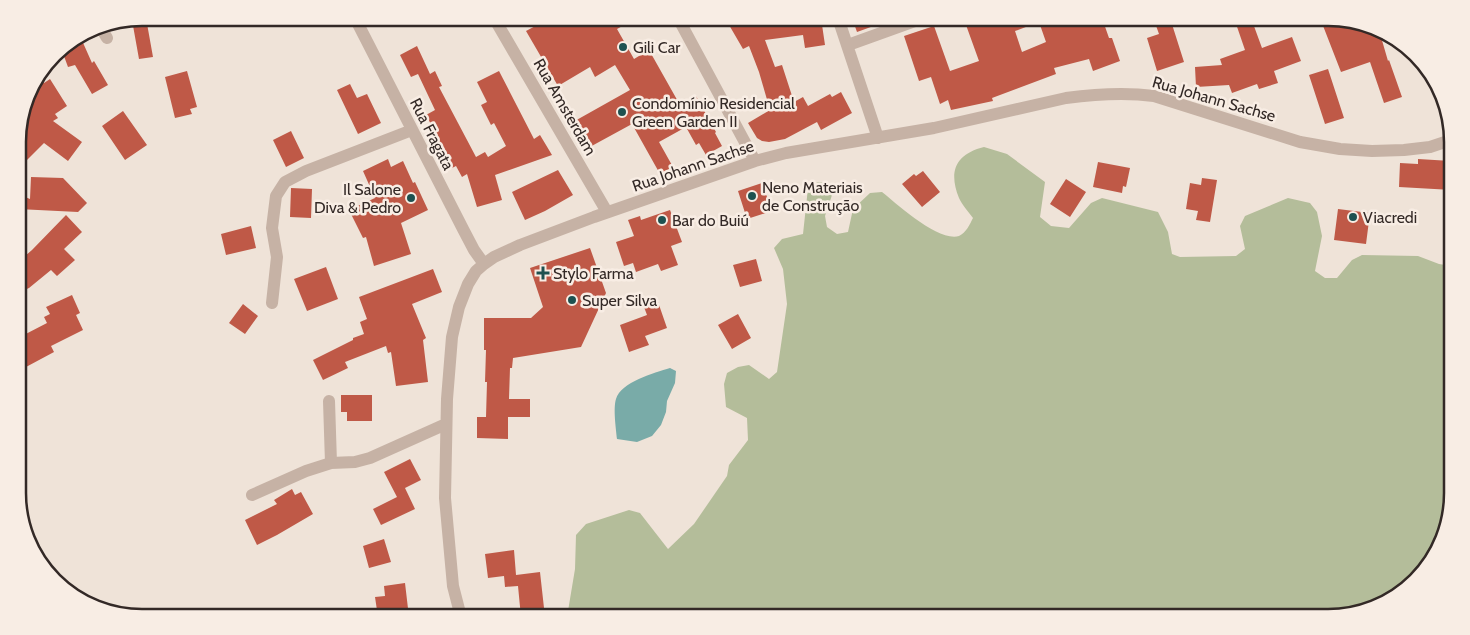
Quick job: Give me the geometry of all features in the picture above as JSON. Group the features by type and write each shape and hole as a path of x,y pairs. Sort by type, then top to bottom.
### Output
{"street":[{"name":"Rua Fragata","path":"359,26 462,229 484,264"},
{"name":"Rua Amsterdam","path":"499,26 607,212"},
{"path":"682,26 755,161"},
{"path":"841,26 878,138"},
{"path":"848,45 901,26"},
{"path":"104,33 107,38"},
{"name":"Rua Johann Sachse","path":"459,609 453,586 445,498 447,399 452,337 457,314 468,284 476,271 494,257 520,245 607,212 755,161 786,153 934,128 1066,98 1112,93 1154,96 1300,142 1340,149 1404,150 1444,142"},
{"path":"272,304 278,257 272,228 276,196 285,182 306,171 412,130"},
{"path":"329,401 331,463"},
{"path":"252,495 306,471 331,463 355,462 370,458 446,424"}],"green space":[{"path":"984,147 1007,154 1045,182 1040,217 1051,226 1069,228 1091,203 1102,198 1158,212 1168,232 1172,254 1180,257 1236,256 1245,249 1240,226 1245,216 1288,198 1310,203 1317,212 1322,236 1315,271 1325,278 1337,278 1352,260 1362,255 1418,256 1444,265 1443,507 1435,537 1420,563 1410,575 1398,585 1372,600 1350,607 1335,609 568,609 575,569 576,535 586,524 629,510 640,513 668,549 694,524 727,476 729,465 748,440 747,418 726,407 724,384 727,373 738,367 749,365 769,379 777,372 787,304 783,269 774,248 782,239 803,234 808,188 818,182 830,184 832,195 825,216 827,227 837,234 848,232 853,209 870,193 882,192 929,228 950,236 959,236 966,231 973,218 959,198 954,180 955,172 961,159 974,150"}],"water":[{"path":"670,368 676,371 675,383 667,401 666,412 661,425 652,436 637,442 617,439 615,408 619,393 639,379"}],"building":[{"path":"133,26 147,26 153,57 139,59"},
{"path":"535,26 622,26 617,29 634,59 649,50 680,105 696,96 722,146 706,155 699,143 696,145 686,127 659,142 673,167 660,174 632,124 588,148 573,122 630,90 615,65 595,77 590,67 558,86 526,31"},
{"path":"730,26 822,26 825,45 805,48 803,35 765,40 775,67 782,65 794,102 803,97 808,106 830,94 832,97 841,92 852,113 821,130 817,122 785,139 769,142 762,141 757,138 748,123 770,110 749,46 743,49"},
{"path":"855,26 874,26 857,32"},
{"path":"934,26 950,71 979,61 966,26 1028,26 1015,31 1022,52 1046,42 1040,26 1105,26 1109,38 1112,38 1120,61 1093,71 1089,59 1054,68 1056,74 992,98 993,101 951,110 948,100 940,104 931,77 919,81 904,36"},
{"path":"1156,26 1173,26 1184,62 1157,71 1147,38 1159,34"},
{"path":"1237,26 1254,26 1262,48 1292,37 1301,61 1274,71 1278,83 1259,89 1257,84 1232,93 1229,85 1196,87 1195,67 1222,65 1220,59 1245,50"},
{"path":"1323,26 1350,28 1382,40 1402,97 1384,103 1370,62 1341,72"},
{"path":"83,43 92,63 94,61 108,85 92,94 75,65 68,67 64,57"},
{"path":"417,46 430,74 435,71 442,86 439,87 476,157 485,152 488,157 506,146 494,123 491,125 481,105 487,102 477,82 499,71 534,139 540,135 552,155 495,175 502,200 477,207 467,174 462,177 456,166 450,169 429,130 433,128 426,115 435,110 418,74 411,77 400,55"},
{"path":"1328,69 1344,118 1325,124 1309,75"},
{"path":"187,71 197,107 190,109 192,114 175,118 165,77"},
{"path":"50,79 67,106 55,114 58,118 53,121 82,142 68,161 44,143 26,161 26,135 30,113 42,84"},
{"path":"350,84 357,98 367,94 381,123 358,134 337,90"},
{"path":"123,111 147,145 125,160 102,126"},
{"path":"291,131 304,158 286,167 273,140"},
{"path":"388,159 391,167 403,161 428,210 401,223 411,254 374,266 366,237 363,238 349,210 375,198 363,171"},
{"path":"1418,159 1444,161 1444,190 1399,187 1400,163 1418,164"},
{"path":"1098,162 1130,168 1126,187 1123,186 1122,193 1093,187"},
{"path":"558,170 573,195 525,220 512,192"},
{"path":"923,171 940,192 922,207 902,184 914,174 916,176"},
{"path":"31,177 63,178 87,203 78,212 26,209 26,197 30,199"},
{"path":"1202,178 1217,180 1210,222 1196,220 1198,211 1186,209 1190,183 1201,185"},
{"path":"1066,179 1086,192 1070,217 1050,204"},
{"path":"762,183 772,211 747,219 738,191"},
{"path":"291,188 312,189 311,218 290,217"},
{"path":"1338,209 1370,213 1366,244 1334,240"},
{"path":"670,210 682,242 671,246 678,265 661,271 658,264 636,272 633,263 624,266 616,242 634,236 628,220 640,216 641,220"},
{"path":"66,215 82,232 64,249 75,260 57,276 51,270 26,289 26,255"},
{"path":"251,226 256,248 226,255 221,234"},
{"path":"590,248 606,293 581,347 513,358 512,368 510,368 509,399 530,399 530,417 508,417 508,439 477,438 477,417 486,417 487,382 485,382 484,318 531,318 543,307 530,268"},
{"path":"756,259 762,281 740,287 733,265"},
{"path":"326,267 338,299 307,311 294,279"},
{"path":"433,269 442,292 412,304 426,338 423,340 428,382 396,386 391,352 388,353 386,346 345,362 348,368 323,380 313,360 364,334 360,322 367,319 359,297"},
{"path":"72,295 80,313 76,315 83,330 51,346 54,352 26,367 26,334 47,323 44,317 50,314 46,307"},
{"path":"658,302 667,328 645,336 649,345 629,352 620,325 647,315 644,307"},
{"path":"243,304 258,316 245,334 229,323"},
{"path":"738,314 751,338 732,349 718,325"},
{"path":"341,395 372,395 372,421 347,421 347,412 341,412"},
{"path":"410,459 421,480 405,488 415,509 381,525 373,509 397,497 384,472"},
{"path":"292,489 295,495 301,492 313,514 257,545 245,520 277,504 274,500"},
{"path":"384,539 391,562 369,568 363,546"},
{"path":"514,550 516,575 540,572 544,609 520,609 518,586 505,587 504,576 488,578 485,554"},
{"path":"405,583 408,609 377,609 375,597 385,596 384,586"}],"place":[{"name":"Gili Car","path":"623,47"},
{"name":"Condomínio Residencial Green Garden II","path":"622,112"},
{"name":"Neno Materiais de Construção","path":"752,196"},
{"name":"Il Salone Diva & Pedro","path":"411,198"},
{"name":"Viacredi","path":"1353,217"},
{"name":"Bar do Buiú","path":"662,220"},
{"name":"Stylo Farma","path":"543,273"},
{"name":"Super Silva","path":"572,300"}]}
